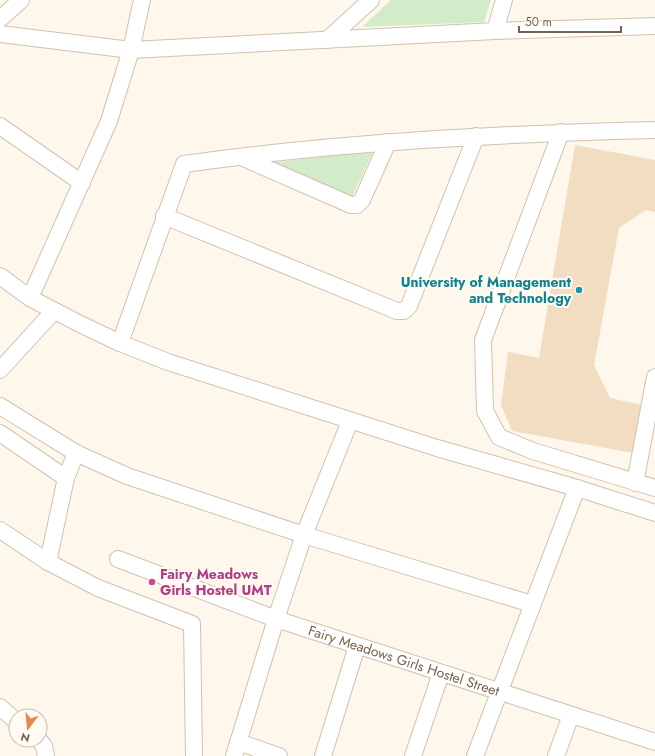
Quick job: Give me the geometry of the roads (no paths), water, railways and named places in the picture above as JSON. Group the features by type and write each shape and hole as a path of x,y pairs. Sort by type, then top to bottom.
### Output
{"street":[{"path":"0,19 21,0"},
{"path":"30,298 108,121 131,50 142,0"},
{"path":"327,40 371,0"},
{"path":"495,31 504,0"},
{"path":"0,34 131,50 495,31 655,26"},
{"path":"0,126 82,182"},
{"path":"120,343 164,216 184,164 240,156 388,142 562,132 655,130"},
{"path":"562,132 483,340 485,411 499,438 533,451 655,488"},
{"path":"164,216 397,311 404,311 409,306 476,136"},
{"path":"240,156 350,205 357,205 362,200 388,142"},
{"path":"0,276 30,298 54,311 120,343 168,362 437,448 577,488 655,513"},
{"path":"0,370 54,311"},
{"path":"635,483 655,378"},
{"path":"0,406 76,453 127,476 304,535 532,604"},
{"path":"279,756 236,749 304,535 350,421"},
{"path":"0,433 66,478"},
{"path":"48,562 66,478 76,453"},
{"path":"475,756 577,488"},
{"path":"0,530 48,562 98,588 192,624 194,756"},
{"name":"Fairy Meadows Girls Hostel Street","path":"155,573 276,620 655,742"},
{"path":"323,756 357,646"},
{"path":"413,756 441,673"},
{"path":"0,707 8,714"},
{"path":"556,756 571,714"}],"place":[{"name":"University of Management and Technology","path":"579,290"},
{"name":"Fairy Meadows Girls Hostel UMT","path":"152,582"}]}
